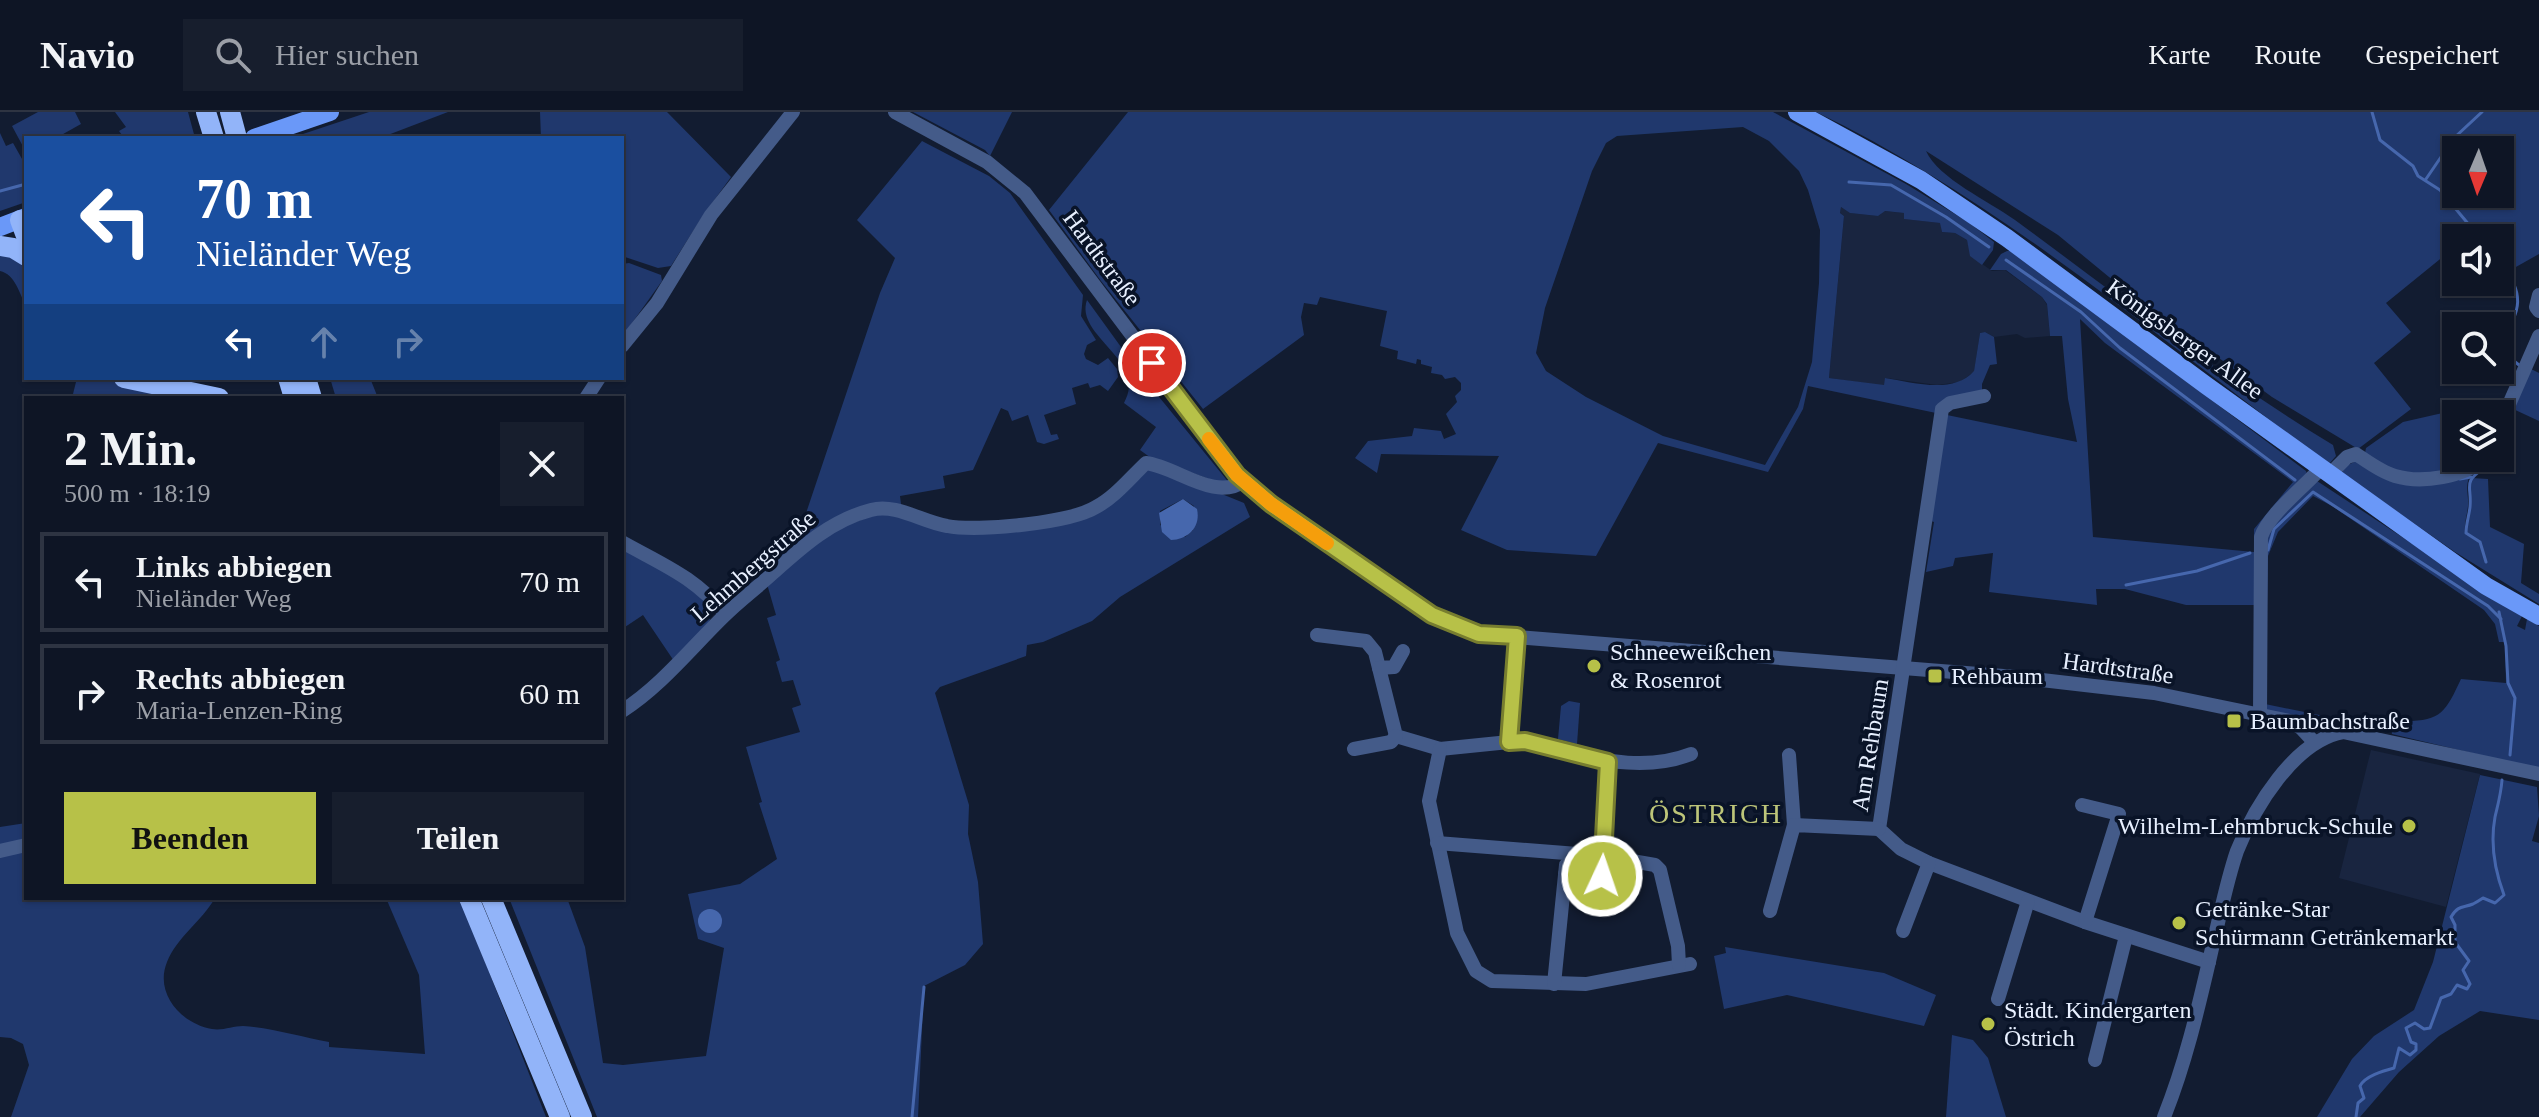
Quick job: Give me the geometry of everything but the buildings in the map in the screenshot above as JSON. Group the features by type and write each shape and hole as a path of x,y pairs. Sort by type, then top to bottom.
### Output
{"highway":[{"path":"205,112 207,136"},
{"path":"205,112 213,136"},
{"path":"0,246 13,248 24,255"},
{"path":"134,380 210,396"},
{"path":"470,900 560,1117"},
{"path":"492,900 582,1117"}],"main road":[{"path":"258,136 330,112"},
{"name":"Königsberger Allee","path":"1797,112 1921,180 2007,238 2486,586 2539,616"},
{"path":"0,227 24,224"}],"street":[{"path":"624,344 657,303 711,215 793,112"},
{"name":"Hardtstraße","path":"895,112 987,162 1025,193 1196,423 1244,481 1316,537 1432,615 1479,634 2016,677 2154,693 2290,721 2314,742"},
{"path":"2539,295 2536,307 2539,311"},
{"path":"2511,400 2539,336"},
{"path":"1905,669 1942,409 1950,403 1984,396"},
{"path":"2260,715 2261,537 2264,529 2326,471 2356,454 2388,474 2412,480 2458,472"},
{"name":"Lehmbergstraße","path":"624,710 643,696 725,614 815,537 850,517 875,508 894,509 945,526 982,529 1079,515 1107,500 1146,463 1161,465 1208,485 1223,488 1236,487 1244,481"},
{"path":"624,543 692,580 710,595 725,614"},
{"path":"1317,635 1366,641 1375,652 1396,736"},
{"path":"1509,742 1517,636"},
{"path":"1379,668 1394,667 1403,651"},
{"name":"Am Rehbaum","path":"1879,829 1905,669"},
{"path":"2164,1117 2186,1055 2237,852 2259,806 2286,769 2314,742 2327,735 2353,734 2539,774"},
{"path":"1354,749 1391,742 1396,736"},
{"path":"1396,736 1440,749 1525,741 1608,762 1674,761 1691,754"},
{"path":"1437,843 1603,856 1650,863 1660,870 1684,965 1586,984 1492,981 1476,971 1457,933 1437,843 1429,801 1440,749"},
{"path":"1770,911 1794,825 1789,755"},
{"path":"1565,874 1602,876 1608,762"},
{"path":"2082,805 2119,814 2085,922"},
{"name":"Am Rehbaum","path":"1794,825 1879,829 1901,849 1929,863 2085,922 2209,962"},
{"path":"0,851 24,845"},
{"path":"1554,984 1567,853"},
{"path":"1903,931 1929,863"},
{"path":"1998,999 2028,901"},
{"path":"2095,1060 2126,936"}],"shaded area":[{"path":"38,112 75,112 81,124 60,136 24,136 24,148 12,126"},
{"path":"115,112 188,112 194,136 120,136 119,131 126,127"},
{"path":"369,112 448,112 385,136 297,136"},
{"path":"540,112 667,112 731,177 671,266 658,268 624,257 624,136 541,136"},
{"path":"913,112 1012,112 990,156 985,150"},
{"path":"1128,112 1773,112 1906,184 1994,242 1993,250 1982,265 1970,256 1967,240 1955,233 1942,232 1940,223 1904,219 1904,213 1885,211 1878,216 1850,213 1841,207 1840,213 1844,216 1829,378 1884,385 1885,378 1932,385 1955,383 1974,371 1980,333 1985,332 1994,337 1997,364 1990,365 1982,391 1936,413 1808,386 1803,409 1768,472 1658,443 1596,556 1507,550 1461,530 1499,456 1381,454 1377,473 1355,458 1368,441 1412,436 1414,428 1441,431 1444,439 1456,434 1446,414 1457,402 1455,396 1461,390 1461,383 1455,377 1445,379 1442,375 1431,373 1432,367 1421,364 1421,360 1417,359 1416,364 1397,359 1398,351 1380,346 1387,311 1320,297 1317,305 1304,303 1301,317 1304,335 1203,409 1049,210","holes":["1743,127 1769,141 1799,171 1820,230 1812,362 1798,407 1765,465 1663,436 1586,397 1546,371 1536,353 1545,308 1592,171 1606,143 1617,136"]},
{"path":"1816,112 2539,112 2539,254 2514,268 2514,224 2442,224 2442,258 2386,303 2411,332 2374,363 2411,409 2358,449 2272,397 2109,277 2058,235 1926,151 1932,161 1953,180 2015,220 2211,365 2333,445 2336,456 2329,464 2080,276 1950,187 1884,147"},
{"path":"0,133 6,146 13,143 24,162 24,203 0,211"},
{"path":"922,141 989,176 1010,193 1083,295 1081,316 1096,340 1087,345 1086,359 1098,365 1108,358 1117,369 1118,377 1108,391 1100,385 1090,388 1088,383 1072,388 1076,404 1044,415 1051,435 1057,434 1059,439 1044,444 1037,442 1028,415 1012,421 1008,411 1001,408 973,470 943,476 945,488 900,496 901,504 865,508 725,609 708,590 734,599 797,540 880,293 895,258 857,220"},
{"path":"1841,207 1851,213 1878,216 1884,211 1905,213 1905,219 1941,223 1942,232 1955,233 1967,240 1971,256 1992,271 2005,270 2042,297 2047,305 2050,336 2025,338 2017,334 1994,337 1980,333 1974,372 1960,382 1937,385 1886,378 1884,386 1829,378 1844,216 1840,213"},
{"path":"0,250 24,261 24,302 10,276 0,271"},
{"path":"2010,251 2042,273 2306,471 2307,475 2264,524 2257,605 2186,605 2125,589 2096,589 2097,605 1989,592 1993,553 1955,558 1953,566 1926,572 1947,415 2077,442 2068,399 2062,336 2050,336 2047,304 2042,297 2006,270 1990,270 2001,254","holes":["2080,319 2105,343 2293,482 2254,529 2254,552 2093,537"]},
{"path":"624,264 661,275 662,281 624,334"},
{"path":"1087,300 1142,376 1230,484 1151,458 1140,450 1156,427 1124,403 1129,388 1127,374 1091,325 1086,313"},
{"path":"2527,367 2539,373 2539,421 2514,409 2514,400"},
{"path":"76,380 114,380 182,396 72,396"},
{"path":"331,380 371,380 377,396 335,396"},
{"path":"2442,413 2442,472 2405,474 2365,453 2366,448 2403,422"},
{"path":"2356,461 2387,478 2410,484 2469,478 2465,533 2471,507 2469,486 2472,478 2488,479 2490,527 2524,544 2521,583 2539,594 2539,604 2455,552 2342,473 2344,467"},
{"path":"1153,466 1244,503 1250,517 1120,597 1092,621 1043,642 1027,645 1026,656 940,687 935,693 969,805 968,834 978,882 983,944 965,965 924,986 918,1117 597,1117 510,900 568,900 585,947 603,1063 623,1065 706,1056 724,948 698,939 688,894 740,884 777,859 759,803 762,802 746,747 800,732 792,708 801,705 793,680 782,682 776,662 780,660 767,618 776,615 767,584 831,531 885,511 969,534 1089,518 1115,500","holes":["1183,499 1194,506 1193,530 1185,537 1160,525 1160,511"]},
{"path":"2317,481 2522,616 2517,626 2525,630 2527,619 2539,626 2539,769 2392,734 2391,729 2398,730 2400,721 2425,720 2440,713 2461,679 2506,683 2505,642 2499,642 2495,624 2484,610 2313,496 2278,532 2268,556 2265,704 2339,719 2339,722 2333,727 2321,729 2290,716 2264,710 2261,704 2263,543 2278,516"},
{"path":"1183,499 1197,509 1197,521 1188,534 1171,540 1162,532 1159,513"},
{"path":"624,546 684,578 712,606 709,624 674,661 643,615 624,628"},
{"path":"1569,701 1580,703 1577,744 1558,739 1561,706"},
{"name":"Wilhelm-Lehmbruck-Schule","path":"2371,750 2480,774 2446,907 2339,878"},
{"path":"2480,775 2537,787 2539,816 2532,841 2539,843 2539,1020 2480,1011 2439,1036 2399,1072 2360,1117 2317,1117 2352,1059 2374,1036 2414,1010 2433,962"},
{"path":"24,823 24,842 0,848 0,827"},
{"path":"24,848 24,900 214,900 167,962 164,985 173,1006 190,1021 212,1029 243,1026 264,1029 329,1042 329,1047 425,1054 419,975 387,900 461,900 546,1117 11,1117 29,1065 23,1044 0,1037 0,854"},
{"path":"710,909 718,913 722,921 718,929 710,933 702,929 698,921 702,913"},
{"path":"1725,947 1884,973 1936,995 1924,1026 1787,995 1724,1009 1714,956 1726,953"},
{"path":"1952,1035 1973,1040 1988,1058 2006,1117 1946,1117"}],"waterway":[{"path":"2372,112 2380,140 2413,166 2418,176 2440,190 2468,224"},
{"path":"2426,179 2454,138 2482,112"},
{"path":"1849,182 1891,185 1989,247"},
{"path":"0,191 24,185"},
{"path":"2006,260 2081,312 2120,348 2295,480"},
{"path":"2514,283 2518,302 2514,318"},
{"path":"2514,361 2519,365"},
{"path":"2478,472 2470,481 2466,533 2480,542 2486,562"},
{"path":"2460,479 2471,477"},
{"path":"2268,550 2274,529 2313,492 2488,606 2501,619"},
{"path":"2126,585 2197,571 2250,553"},
{"path":"2499,612 2506,646 2508,683 2515,698 2510,755"},
{"path":"2356,1117 2358,1103 2364,1098 2360,1086 2362,1082 2394,1068 2399,1048 2410,1055 2416,1050 2416,1044 2411,1042 2406,1028 2415,1023 2424,1029 2430,1028 2441,998 2451,994 2457,985 2467,989 2470,984 2463,970 2469,961 2455,942 2455,925 2451,917 2458,909 2483,898 2495,903 2504,895 2493,847 2502,780"},
{"path":"912,1117 924,987"}],"slow traffic":[{"path":"1209,439 1237,475 1271,504 1327,543"}],"place":[{"name":"Schneeweißchen & Rosenrot","path":"1594,666"},
{"name":"Rehbaum","path":"1935,676"},
{"name":"Baumbachstraße","path":"2234,721"},
{"name":"Wilhelm-Lehmbruck-Schule","path":"2409,826"},
{"name":"Getränke-Star Schürmann Getränkemarkt","path":"2179,923"},
{"name":"Städt. Kindergarten Östrich","path":"1988,1024"}],"district":[{"name":"ÖSTRICH","path":"1716,813"}],"route":[{"path":"1152,363 1237,475 1271,504 1432,615 1479,634 1517,636 1509,742 1525,741 1608,762 1602,876"}]}
